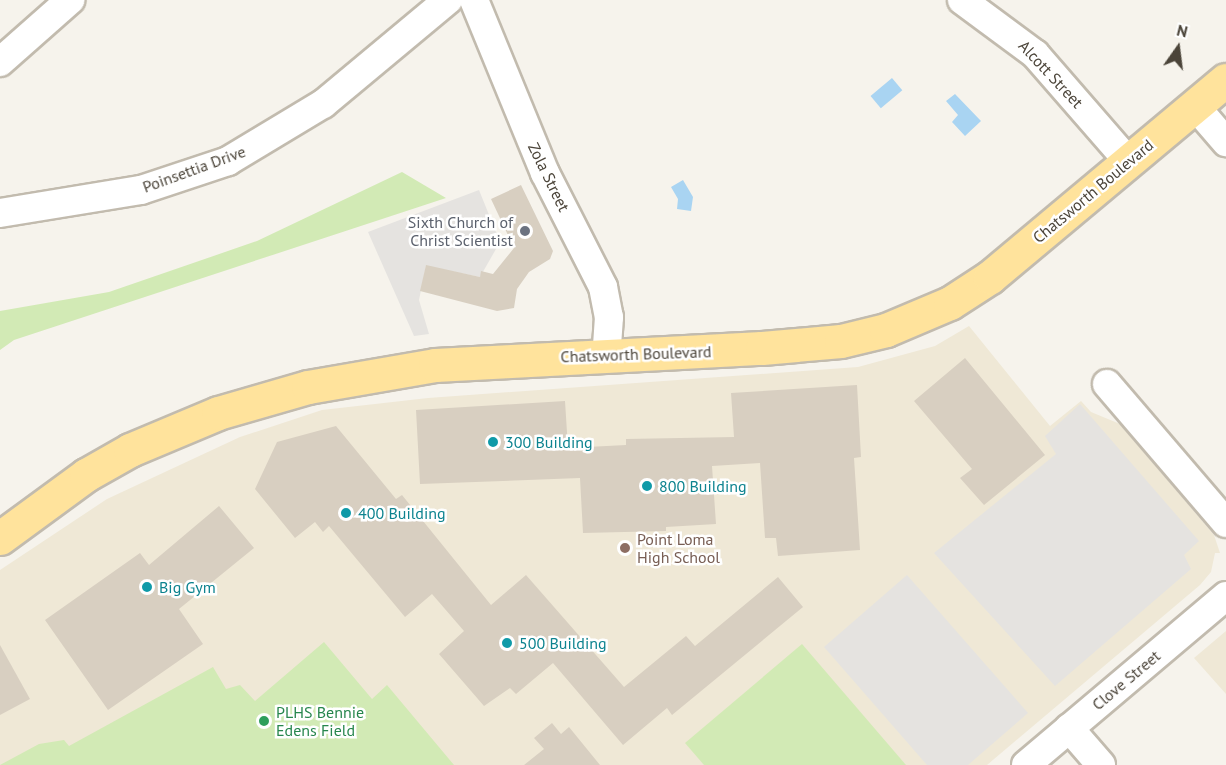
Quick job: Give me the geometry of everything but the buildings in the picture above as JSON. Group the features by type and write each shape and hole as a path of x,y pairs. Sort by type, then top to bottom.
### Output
{"main road":[{"name":"Chatsworth Boulevard","path":"9,525 109,461 252,401 410,368 816,344 886,330 935,311 973,289 1226,80"}],"street":[{"path":"0,62 70,0"},
{"name":"Poinsettia Drive","path":"0,213 141,190 228,161 323,104 448,0"},
{"name":"Zola Street","path":"474,0 545,173 603,287 609,317 606,356"},
{"name":"Alcott Street","path":"962,0 1035,54 1128,161"},
{"path":"1195,106 1226,142"},
{"path":"1107,384 1226,523"},
{"name":"Clove Street","path":"1026,765 1226,596"},
{"path":"1070,728 1101,765"}],"shaded area":[{"path":"479,190 500,242 480,277 426,266 419,300 429,334 414,336 368,232"},
{"name":"Point Loma High School","path":"969,326 1050,426 1081,401 1091,412 1120,424 1214,535 1220,553 1215,553 1211,572 1200,585 987,765 0,765 0,570 107,499 240,437 322,410 428,398 858,367 935,346"},
{"path":"1080,404 1199,541 1184,555 1191,569 1055,686 934,553 1056,454 1045,436"},
{"path":"907,575 1028,713 968,765 927,765 824,647"},
{"path":"1226,631 1226,694 1194,658"}],"green space":[{"path":"402,172 446,198 14,340 0,350 0,311 109,292 257,241"},
{"name":"PLHS Bennie Edens Field","path":"324,642 372,699 387,685 454,765 0,765 39,744 64,740 69,746 213,667 226,689 240,685 255,701"},
{"path":"802,644 906,765 704,765 685,743"}],"water":[{"path":"892,78 902,90 881,108 871,96"},
{"path":"955,94 981,121 965,136 952,122 958,115 946,101"},
{"path":"683,180 693,197 691,211 677,209 678,199 671,187"}],"place":[{"name":"Sixth Church of Christ Scientist","path":"525,231"},
{"name":"300 Building","path":"493,442"},
{"name":"800 Building","path":"647,486"},
{"name":"400 Building","path":"346,513"},
{"name":"Point Loma High School","path":"625,548"},
{"name":"Big Gym","path":"147,587"},
{"name":"500 Building","path":"507,643"},
{"name":"PLHS Bennie Edens Field","path":"264,721"}]}
